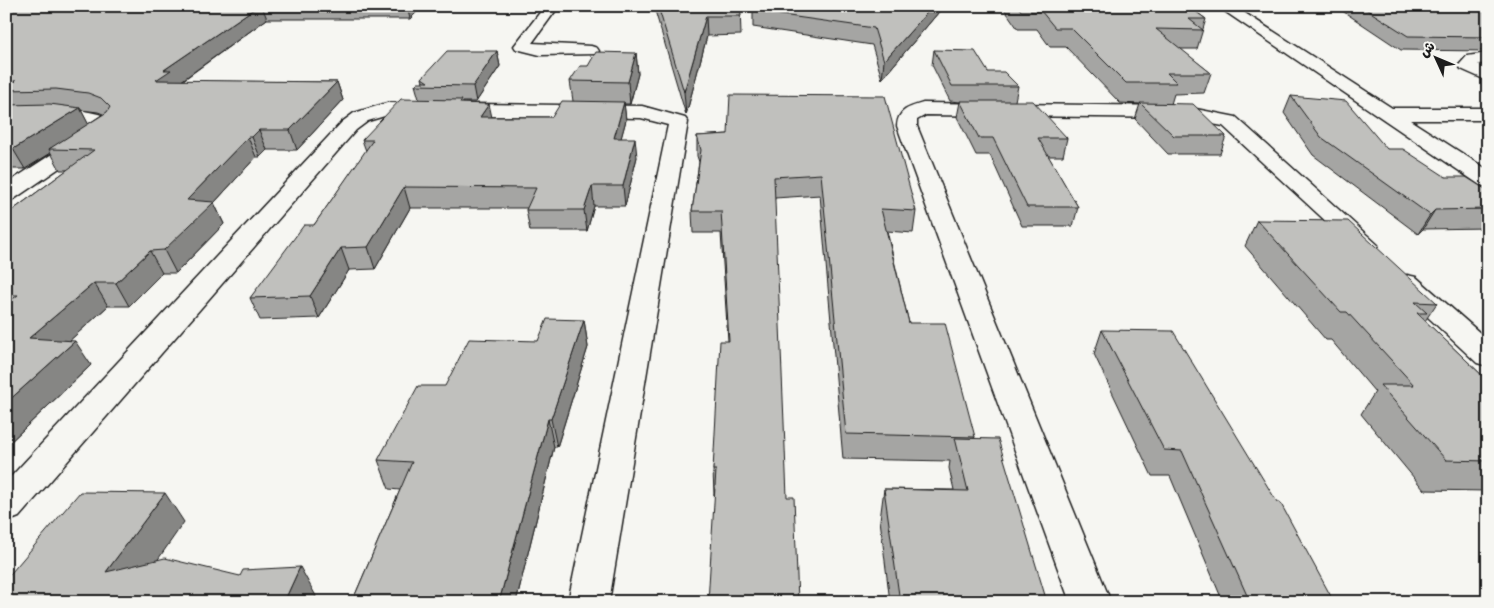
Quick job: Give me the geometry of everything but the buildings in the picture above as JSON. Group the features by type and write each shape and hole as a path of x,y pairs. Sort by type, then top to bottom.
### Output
{"street":[{"path":"552,6 522,46 540,50 591,51"},
{"path":"1224,6 1488,180"},
{"path":"1488,58 1473,60 1467,65 1488,76"},
{"path":"1092,602 906,126 907,116 922,108 1181,112 1229,121 1488,356"},
{"path":"6,507 349,126 361,117 387,109 642,112 678,122 588,602"},
{"path":"1388,114 1488,114"},
{"path":"6,116 84,117 98,120 108,126 6,194"}]}
